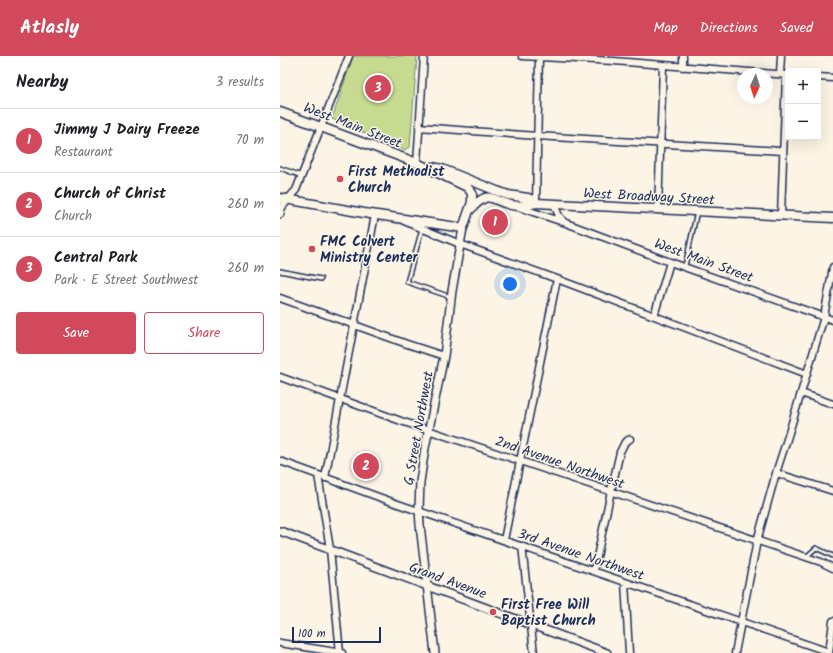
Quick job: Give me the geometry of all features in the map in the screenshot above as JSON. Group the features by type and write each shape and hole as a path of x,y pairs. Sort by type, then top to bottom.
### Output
{"main road":[{"name":"West Main Street","path":"280,112 417,163 467,187 472,193 470,209"},
{"name":"West Main Street","path":"417,163 442,169 508,195 528,198 536,203"},
{"name":"West Broadway Street","path":"470,209 483,198 491,197 510,205 522,206 536,203 833,218"},
{"path":"284,198 375,215 463,228"},
{"name":"G Street Northwest","path":"463,228 470,209"}],"street":[{"path":"280,214 284,198 296,190 348,56"},
{"path":"417,163 424,56"},
{"path":"522,56 614,59 663,66 785,74"},
{"path":"683,56 683,67"},
{"path":"781,216 785,74 782,56"},
{"path":"536,203 539,57"},
{"path":"658,210 663,66"},
{"path":"821,77 833,78"},
{"path":"419,127 537,136 783,151"},
{"path":"554,204 559,216 566,223"},
{"name":"West Main Street","path":"510,205 566,223 833,320"},
{"path":"325,478 375,215"},
{"path":"397,218 460,244 557,279 807,374"},
{"name":"G Street Northwest","path":"435,653 422,550 420,482 425,448 444,356 451,297 463,228"},
{"path":"654,316 670,262"},
{"path":"735,653 757,541 776,473 824,317 833,267"},
{"path":"504,540 557,279"},
{"path":"280,298 444,356"},
{"name":"2nd Avenue Northwest","path":"280,377 429,430 821,562 833,568"},
{"path":"801,393 833,404"},
{"path":"594,571 620,452 625,442 630,439"},
{"path":"280,461 318,475 330,549 341,653 280,643"},
{"path":"776,473 833,491"},
{"name":"3rd Avenue Northwest","path":"318,475 829,652"},
{"name":"Grand Avenue","path":"280,530 607,653"},
{"path":"522,546 534,653"},
{"path":"625,582 629,653"},
{"path":"829,652 833,621"}],"lane":[{"path":"280,168 302,176"},
{"path":"685,266 696,211"},
{"path":"422,229 407,282 451,297"},
{"path":"280,271 320,279"},
{"path":"806,557 816,548 833,556"}],"green space":[{"path":"353,56 417,57 410,147 404,150 332,119"}],"place":[{"name":"Central Park","path":"378,88"},
{"name":"First Methodist Church","path":"340,179"},
{"name":"Jimmy J Dairy Freeze","path":"495,222"},
{"name":"FMC Colvert Ministry Center","path":"312,249"},
{"name":"Church of Christ","path":"366,466"},
{"name":"First Free Will Baptist Church","path":"493,612"}]}
